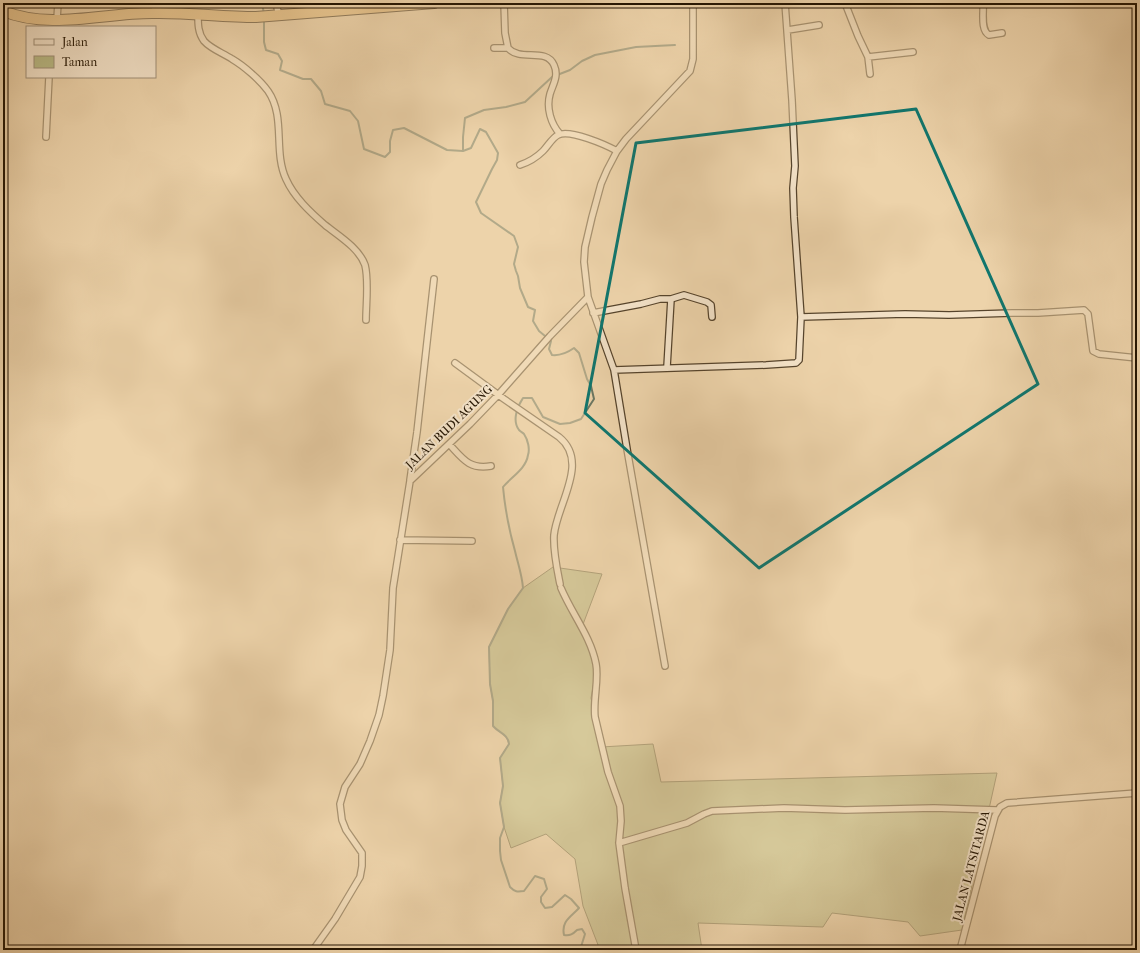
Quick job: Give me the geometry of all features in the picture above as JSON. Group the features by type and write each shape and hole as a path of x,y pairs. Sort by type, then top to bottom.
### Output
{"highway":[{"path":"3,11 54,22 146,13 256,17 434,3"}],"street":[{"path":"54,22 58,3"},
{"path":"276,3 276,16"},
{"path":"504,3 505,33 508,48"},
{"path":"665,666 614,370 588,297 584,262 585,248 601,184 607,170 626,139 690,71 693,59 693,3"},
{"path":"614,370 766,365 797,362 800,356 801,317 794,217 795,166 788,30 785,3"},
{"path":"845,3 852,23 868,57 870,74"},
{"path":"983,3 985,32 989,35 1002,33"},
{"path":"198,15 200,33 203,40 211,47 242,66 266,89 271,96 277,115 280,134 280,156 287,181 312,214 345,240 362,259 366,276 366,320"},
{"path":"788,30 819,25"},
{"path":"494,48 508,48 517,54 536,54 546,57 554,64 556,75 550,96 549,109 553,124 560,134"},
{"path":"868,57 913,52"},
{"path":"46,137 49,78"},
{"path":"520,165 531,161 560,134 574,135 597,141 617,152"},
{"path":"410,481 434,279"},
{"path":"593,313 660,299 671,299 684,295 707,302 711,305 712,317"},
{"name":"JALAN BUDI AGUNG","path":"313,950 335,919 360,877 362,853 346,830 342,820 340,804 345,787 360,764 379,715 382,703 387,672 393,588 410,481 498,395 550,336 588,297"},
{"path":"667,368 671,299"},
{"path":"801,317 905,314 949,315 1038,313 1084,310 1088,314 1093,351 1095,353 1137,358"},
{"path":"456,363 514,407 564,442 572,454 570,482 558,515 554,534 555,556 561,586 572,612 590,643 596,666 595,717 607,768 620,806 620,843 625,888 636,950"},
{"path":"449,444 467,463 479,467 491,466"},
{"path":"400,540 472,541"},
{"name":"JALAN LATSITARDA","path":"960,950 997,810 1003,804 1137,793"},
{"path":"620,843 687,823 712,811 784,808 845,810 934,808 997,810"}],"highlighted area":[{"path":"916,109 1038,384 759,568 585,413 636,143"}],"green space":[{"path":"553,567 602,574 582,627 598,660 591,698 601,747 653,744 661,782 997,773 962,930 920,936 908,922 832,913 823,927 698,923 702,950 600,950 583,906 575,859 546,834 511,848 504,827 500,803 503,786 500,758 509,744 505,736 493,726 493,701 490,684 489,647 508,609 523,588"}],"waterway":[{"path":"262,3 264,14"},
{"path":"264,20 264,42 266,50 278,54 282,61 280,70 303,79 311,79 321,91 325,104 350,111 358,121 364,149 385,157 390,152 390,141 393,130 404,128 447,150 463,151 471,148 480,129 486,132 498,153 497,160 476,202 481,213 514,236 518,247 514,264 520,288 528,307 535,310 533,321 539,331 551,341 549,349 552,355 564,354 574,348 579,353 587,379 591,386 594,399 581,419 570,423 560,424 543,417 532,398 523,398 519,406 516,414 516,422 519,430 527,439 529,453 527,460 521,469 503,487 509,527 523,588 508,609 489,647 490,684 493,701 493,726 507,738 509,744 500,758 503,786 500,803 504,827 500,838 501,860 510,887 513,890 524,891 535,876 544,879 547,889 541,897 541,902 545,908 552,907 565,895 579,908 567,920 563,930 564,935 568,935 582,929 585,934 580,950"},
{"path":"463,151 465,118 484,110 506,107 525,102 552,77 570,70 582,61 595,55 636,47 675,45"}]}
